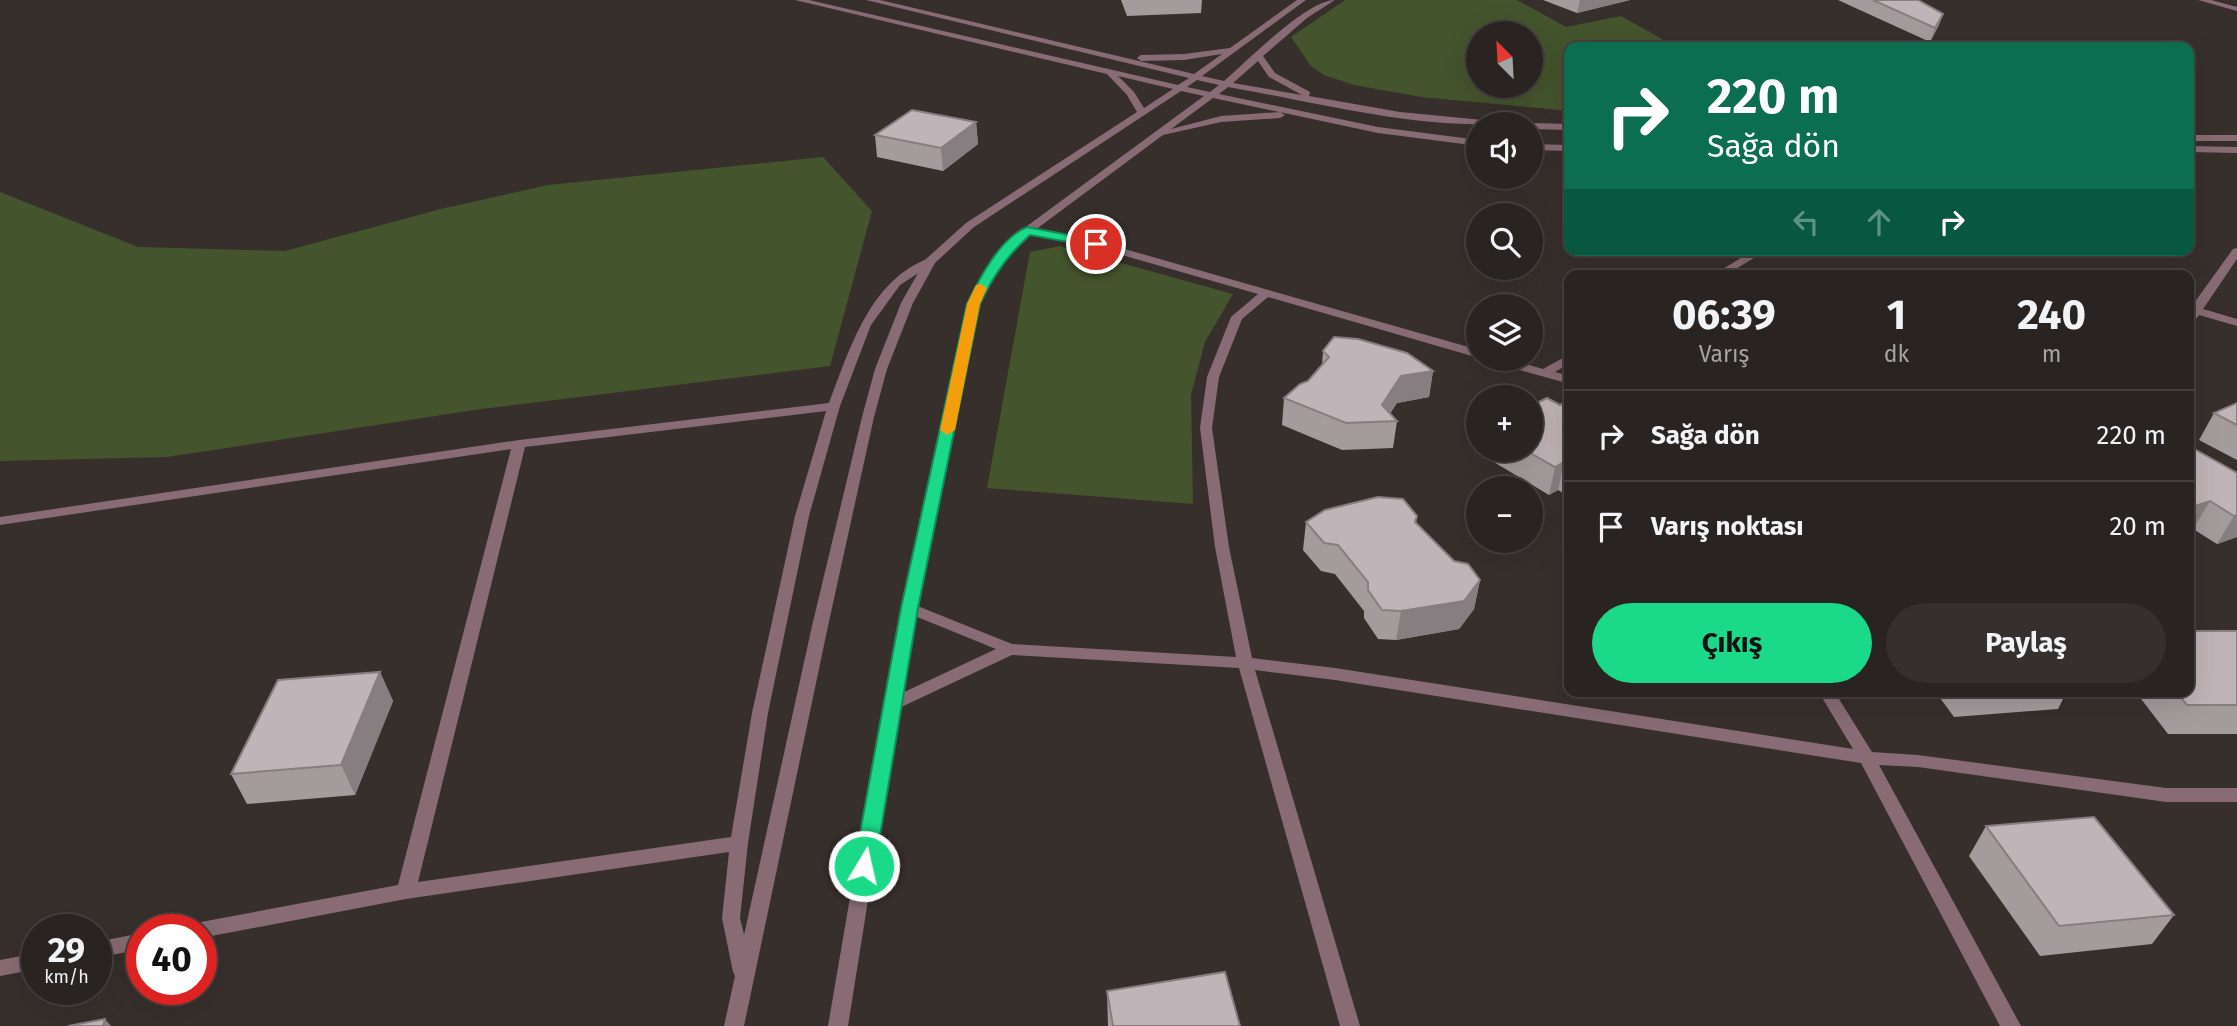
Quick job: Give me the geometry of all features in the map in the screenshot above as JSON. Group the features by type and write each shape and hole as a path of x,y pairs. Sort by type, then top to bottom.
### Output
{"street":[{"path":"799,0 1211,95 1378,130 1466,141"},
{"path":"870,0 1226,84 1400,115 1466,121"},
{"path":"744,978 732,918 739,843 760,713 802,516 834,406 874,311 895,283 930,261 970,225 1180,88 1302,0"},
{"path":"838,1026 891,705 910,608 974,304 986,277 1005,252 1027,231 1226,84 1304,16 1331,0"},
{"path":"2202,0 2237,9"},
{"path":"1108,56 1184,57 1237,47"},
{"path":"1259,56 1266,69 1291,88 1349,107"},
{"path":"1107,71 1132,94 1142,113"},
{"path":"1146,142 1188,126 1221,119 1269,115 1318,117"},
{"path":"1543,126 1564,127"},
{"path":"2194,138 2237,138"},
{"path":"1543,148 1564,148"},
{"path":"2194,149 2237,149"},
{"path":"1027,231 1096,244 1466,350"},
{"path":"2194,313 2237,251"},
{"path":"1727,270 1751,256"},
{"path":"734,1026 868,417 894,334 930,261"},
{"path":"1266,293 1237,317 1213,377 1206,428 1222,547 1245,663 1350,1026"},
{"path":"2194,316 2237,323"},
{"path":"1544,373 1564,361"},
{"path":"1537,371 1564,378"},
{"path":"0,521 519,444 834,406"},
{"path":"406,891 519,444"},
{"path":"910,608 1010,649 1245,663 1335,674 1867,758 1918,761 2166,795 2237,795"},
{"path":"891,705 1010,649"},
{"path":"1830,697 1867,758 2011,1026"},
{"path":"217,927 406,891 739,843"},
{"path":"0,968 21,964"}],"green space":[{"path":"1345,0 1517,0 1566,27 1621,16 1664,42 1564,42 1564,110 1421,97 1354,85 1324,75 1311,66 1291,37"},
{"path":"823,157 872,211 830,366 481,409 167,457 0,461 0,192 138,247 285,251 441,209 548,185"},
{"path":"1060,246 1233,294 1205,342 1191,395 1193,504 987,488 1030,252"}],"building":[{"path":"1873,0 1918,0 1943,14 1935,28"},
{"path":"912,110 976,122 941,148 875,135"},
{"path":"1334,337 1358,339 1407,353 1433,371 1401,376 1382,405 1397,421 1346,423 1284,398 1300,384 1308,381 1329,357 1323,351"},
{"path":"1547,398 1560,405 1564,403 1564,462 1555,467 1543,460 1543,400"},
{"path":"2237,403 2237,425 2214,413"},
{"path":"2194,449 2237,473 2237,515 2234,516 2210,501 2194,506"},
{"path":"1378,497 1403,499 1417,516 1415,522 1454,561 1468,564 1480,580 1464,601 1401,611 1382,610 1368,590 1368,582 1338,545 1324,543 1306,522 1325,510"},
{"path":"2194,631 2237,631 2237,705 2187,705 2181,697 2194,697"},
{"path":"380,672 341,765 231,774 278,680"},
{"path":"2094,817 2174,915 2059,926 1986,826"},
{"path":"1225,972 1240,1026 1113,1026 1107,991"},
{"path":"105,1019 103,1026 68,1026"}],"slow traffic":[{"path":"947,430 974,304 981,288"}],"route":[{"path":"864,866 891,705 974,304 986,277 1005,252 1027,231 1096,244"}]}
